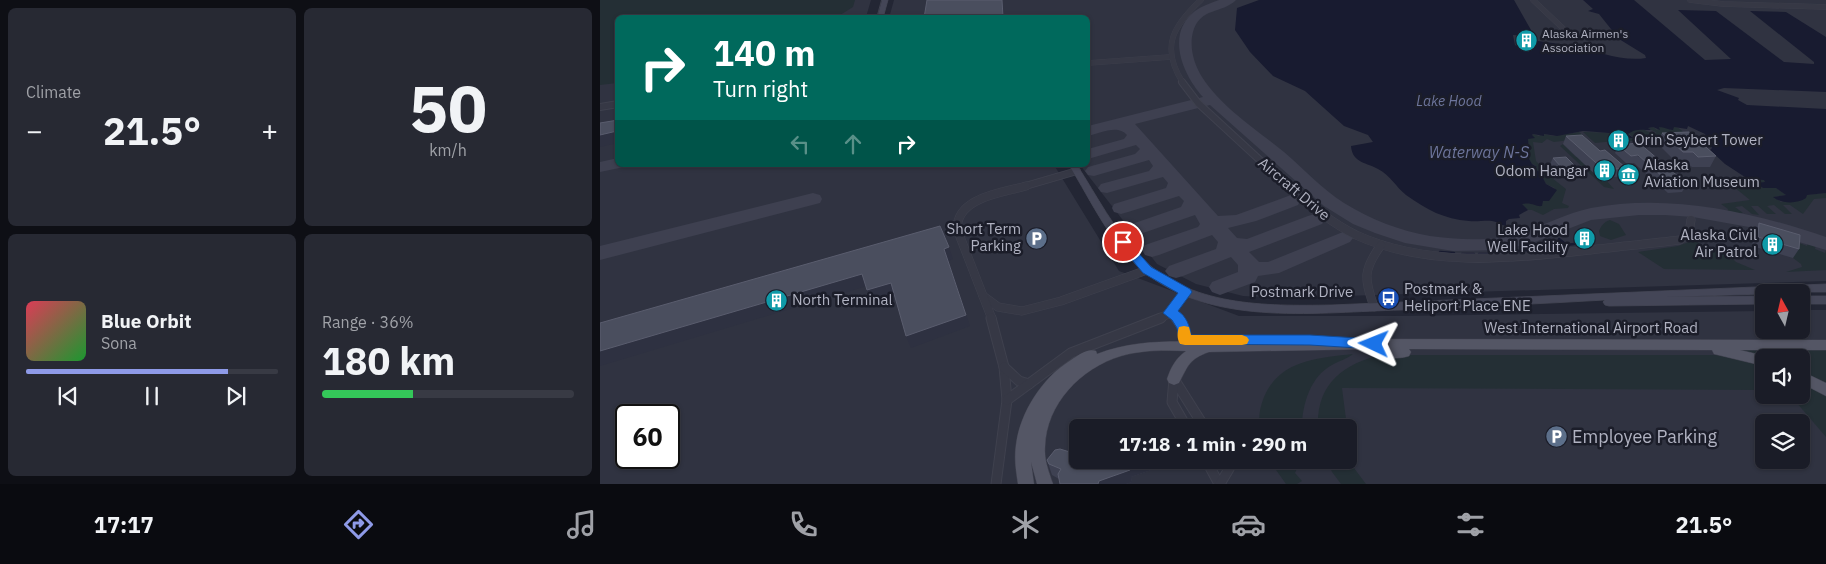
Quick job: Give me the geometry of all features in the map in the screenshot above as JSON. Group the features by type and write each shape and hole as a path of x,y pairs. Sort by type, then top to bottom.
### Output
{"main road":[{"path":"1026,484 1022,469 1022,454 1029,420 1043,395 1063,374 1087,357 1115,346 1146,341 1310,340 1356,344"},
{"path":"1045,484 1038,455 1041,427 1051,404 1066,383 1077,373 1104,357 1133,349 1164,346 1300,347 1356,344"},
{"name":"West International Airport Road","path":"1356,344 1826,345"},
{"path":"1381,352 1508,350 1580,344"},
{"path":"1660,345 1726,351 1755,359"},
{"path":"1174,380 1180,365 1185,359 1198,351 1212,346"},
{"path":"1810,381 1826,390"}],"street":[{"path":"881,15 885,0"},
{"path":"1090,63 1170,57 1172,36 1179,22 1201,0"},
{"path":"1533,0 1570,35"},
{"path":"1690,0 1724,4 1826,7"},
{"name":"Aircraft Drive","path":"1170,57 1178,78 1198,103 1311,207 1353,233 1381,245 1442,258 1511,259 1680,240 1690,233 1691,220"},
{"path":"600,107 615,104"},
{"path":"996,484 998,454 1008,400 1004,367 992,320 956,229 957,220 967,206 986,197 1075,168"},
{"name":"Postmark Drive","path":"1075,168 1123,242 1147,270 1186,292 1216,302 1252,308 1374,307 1826,288"},
{"path":"1374,307 1364,279 1364,271 1368,262 1381,245"},
{"path":"980,293 998,306 1022,311 1053,304 1147,270"},
{"path":"1008,400 1057,362 1085,346 1154,321 1170,313 1186,292"},
{"name":"Postmark Drive","path":"1473,303 1755,300"},
{"path":"1810,300 1826,300"},
{"path":"1170,313 1176,316 1184,328 1185,340"},
{"path":"1004,367 1019,380 1029,384"},
{"path":"1174,380 1172,402 1182,419"},
{"path":"1174,380 1199,419"},
{"path":"1211,469 1220,484"},
{"path":"1220,484 1228,469"}],"shaded area":[{"path":"600,0 871,0 867,15 615,15 615,167 1055,167 1119,271 1239,316 1400,316 1755,311 1755,339 1810,339 1810,310 1826,310 1826,484 600,484"},
{"path":"600,0 855,0 853,7 840,15 615,15 615,83 600,85"},
{"path":"894,0 1826,0 1826,281 1280,298 1243,296 1196,284 1157,264 1082,167 1090,167 1090,15 890,15"},
{"path":"1653,127 1657,130 1659,127 1666,127 1671,130 1673,127 1677,128 1685,135 1622,142 1621,139 1615,138 1615,141 1595,143 1583,132 1616,133 1633,137 1628,133 1637,129 1657,133 1648,128"},
{"path":"1579,132 1586,138 1554,142 1547,139 1542,143 1533,142 1536,161 1552,178 1566,189 1562,203 1569,206 1568,208 1554,209 1543,215 1528,210 1521,204 1531,202 1539,206 1555,188 1546,184 1540,172 1534,169 1537,168 1532,164 1527,155 1528,139 1533,134 1553,136"},
{"path":"1563,144 1576,157 1591,155 1581,161 1600,178 1605,179 1614,189 1604,187 1560,146"},
{"path":"1748,179 1765,180 1765,182 1756,184 1763,188 1776,188 1786,195 1774,197 1781,202 1806,195 1826,193 1826,198 1814,199 1803,214 1790,205 1783,205 1792,214 1785,214 1774,205 1767,206 1776,214 1767,214 1758,206 1751,206 1759,215 1752,214 1742,206 1735,207 1743,213 1727,213 1728,209 1721,204 1750,200 1729,183 1747,181"},
{"path":"1610,220 1619,224 1626,235 1611,240 1600,236 1599,231 1601,227"},
{"path":"1694,240 1710,250 1721,247 1736,262 1755,270 1664,269 1638,252 1678,246"},
{"path":"1794,241 1807,246 1810,241 1816,244 1815,249 1825,253 1826,250 1826,270 1786,272 1802,267 1793,258"},
{"path":"1738,350 1755,350 1755,355"},
{"path":"1810,350 1826,350 1826,386 1810,377"},
{"path":"1353,354 1332,365 1318,376 1306,400 1302,419 1259,419 1264,397 1280,375 1301,363 1326,357"},
{"path":"1381,355 1734,356 1755,362 1755,390 1342,388 1346,419 1319,419 1322,399 1334,378 1344,370 1367,359"},
{"path":"1810,386 1826,394 1826,437 1810,418 1810,414 1806,414 1798,404 1810,404"},
{"path":"1275,469 1297,469 1295,473 1302,481 1297,484 1286,484"},
{"path":"1331,469 1355,469 1366,484 1341,484"}],"water":[{"name":"Lake Hood","path":"1259,0 1514,0 1531,30 1524,31 1526,36 1513,35 1515,45 1517,46 1533,48 1532,42 1538,41 1573,46 1628,59 1646,58 1645,55 1619,39 1599,14 1588,11 1593,9 1583,0 1634,0 1705,60 1731,59 1678,10 1716,11 1784,62 1814,64 1814,62 1750,11 1786,12 1826,37 1826,92 1724,88 1717,90 1739,98 1738,100 1747,105 1826,109 1826,193 1807,195 1806,198 1794,202 1785,202 1777,199 1773,197 1786,195 1776,188 1763,188 1756,183 1765,182 1764,180 1748,179 1725,164 1710,150 1712,148 1705,134 1688,126 1687,129 1674,127 1673,130 1670,130 1659,127 1660,130 1653,127 1648,128 1651,130 1636,130 1628,134 1633,138 1621,134 1583,131 1557,136 1533,134 1535,138 1528,139 1529,153 1527,155 1532,164 1537,167 1534,169 1540,172 1546,184 1557,190 1549,201 1543,201 1542,206 1522,204 1528,210 1519,215 1520,218 1506,221 1506,226 1492,221 1469,221 1444,216 1402,192 1382,172 1361,162 1354,156 1351,146 1373,142 1368,135 1344,126 1305,91 1273,76 1250,52 1235,30 1237,8"}],"building":[{"path":"927,0 1002,0 1003,15 924,15"},
{"path":"1521,33 1528,33 1533,40 1524,40"},
{"path":"615,120 615,131 600,135 600,123"},
{"path":"1689,132 1716,156 1698,157 1693,152 1683,152 1662,133"},
{"path":"1582,135 1600,151 1605,150 1626,168 1604,170 1566,136"},
{"path":"1639,143 1687,184 1672,185 1638,155 1631,156 1618,145"},
{"path":"1566,157 1576,167 1562,168 1553,158"},
{"path":"1759,223 1800,235 1799,249 1758,237"},
{"name":"North Terminal","path":"940,226 949,247 944,249 966,315 906,336 891,283 867,290 862,274 600,351 600,323"},
{"path":"1060,449 1069,452 1069,469 1130,470 1099,481 1098,484 1060,484 1058,474 1061,469 1049,464 1047,460 1055,450"}],"waterway":[{"path":"1559,239 1567,245"},
{"path":"1567,245 1582,243"},
{"path":"1512,252 1567,245"},
{"path":"1440,252 1454,253"},
{"path":"1462,254 1474,254"},
{"path":"1479,254 1492,254"}],"taxiway":[{"path":"1212,99 1203,89 1192,71 1186,55 1186,38 1191,22 1197,15 1208,8 1230,0"},
{"path":"1090,130 1212,99"},
{"path":"1212,99 1322,196 1359,219 1405,237 1453,245 1478,246 1502,244 1537,235 1569,220 1591,214 1607,211 1665,209 1749,221 1802,235 1826,244"},
{"path":"1116,124 1129,127 1177,182"},
{"path":"1090,153 1130,142 1135,138 1135,134"},
{"path":"1094,171 1141,158 1147,154 1148,149"},
{"path":"600,167 615,164"},
{"path":"1107,188 1155,175 1161,170 1162,165"},
{"path":"1121,208 1172,192 1177,187 1177,182"},
{"path":"1177,182 1211,221"},
{"path":"600,253 813,199"},
{"path":"1136,229 1188,211 1193,205 1193,201"},
{"path":"1211,221 1217,223 1238,221 1291,201"},
{"path":"1152,250 1205,231 1210,225 1209,220 1211,221"},
{"path":"1230,243 1238,246 1250,245 1315,220"},
{"path":"1211,221 1230,243"},
{"path":"1230,243 1252,268 1261,270 1272,268 1343,238"},
{"path":"1176,271 1223,254 1228,249 1228,242 1230,243"},
{"path":"1220,287 1247,277 1249,272 1248,265"}],"slow traffic":[{"path":"1184,331 1185,340 1242,340"}],"place":[{"name":"Alaska Airmen's Association","path":"1526,41"},
{"name":"Orin Seybert Tower","path":"1618,140"},
{"name":"Odom Hangar","path":"1604,171"},
{"name":"Alaska Aviation Museum","path":"1628,174"},
{"name":"Short Term Parking","path":"1037,238"},
{"name":"Lake Hood Well Facility","path":"1584,239"},
{"name":"Alaska Civil Air Patrol","path":"1773,244"},
{"name":"Postmark & Heliport Place ENE","path":"1388,298"},
{"name":"North Terminal","path":"776,300"},
{"name":"Employee Parking","path":"1556,437"}],"route":[{"path":"1123,242 1147,270 1165,282 1186,292 1170,313 1176,316 1184,328 1185,340 1310,340 1374,344"}],"water label":[{"name":"Waterway N-S","path":"1479,152"}]}
